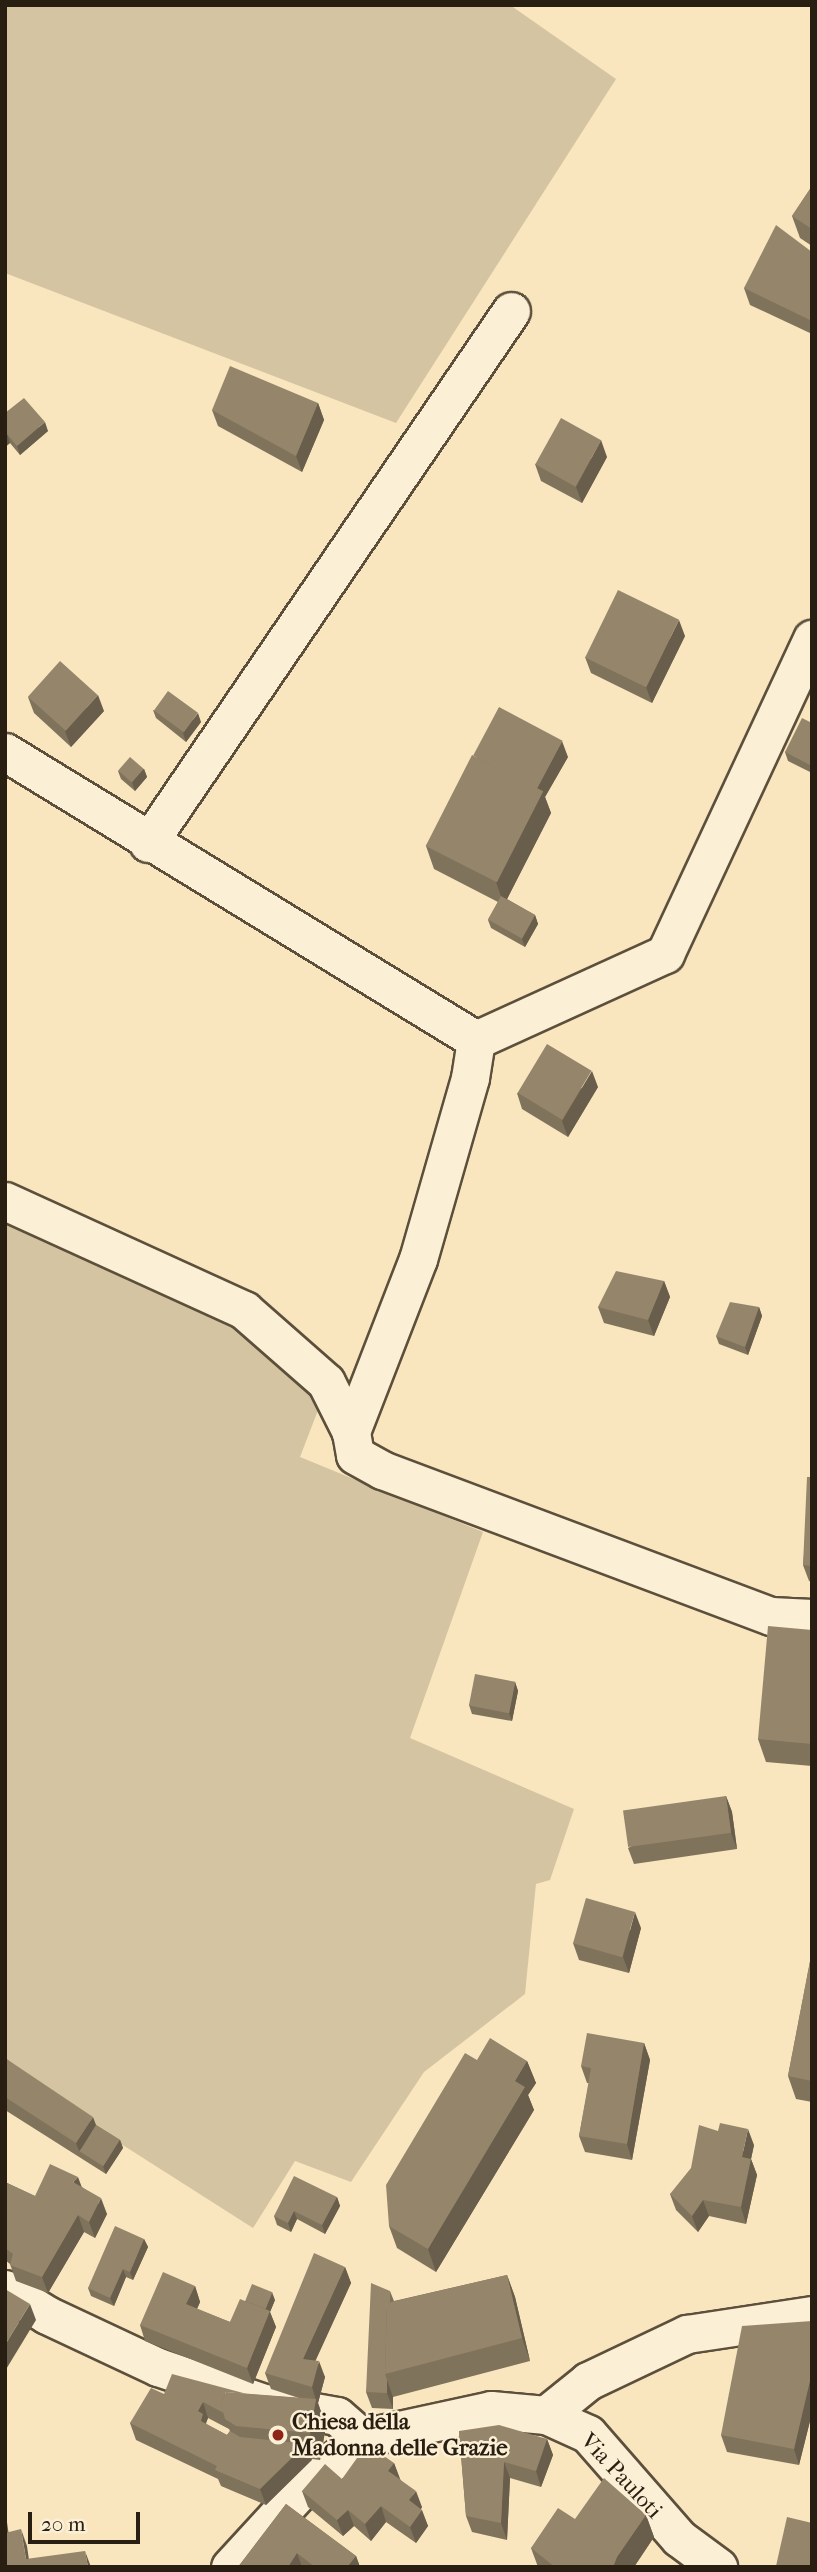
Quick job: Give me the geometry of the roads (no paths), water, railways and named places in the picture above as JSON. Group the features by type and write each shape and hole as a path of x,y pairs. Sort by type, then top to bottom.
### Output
{"street":[{"path":"148,843 511,311"},
{"path":"476,1041 665,954 812,639"},
{"path":"5,751 148,843 476,1041"},
{"path":"351,1432 418,1259 470,1078 476,1041"},
{"path":"5,1201 244,1310 326,1382 351,1432 355,1455 382,1470 771,1616 806,1618"},
{"path":"5,2289 47,2315 158,2367 264,2403 337,2416 362,2438"},
{"path":"546,2415 588,2381 687,2334 812,2315"},
{"name":"Via Pauloti","path":"230,2567 310,2480 362,2438 491,2410 546,2415 588,2434 679,2538 718,2567"}],"place":[{"name":"Chiesa della Madonna delle Grazie","path":"278,2435"}]}
